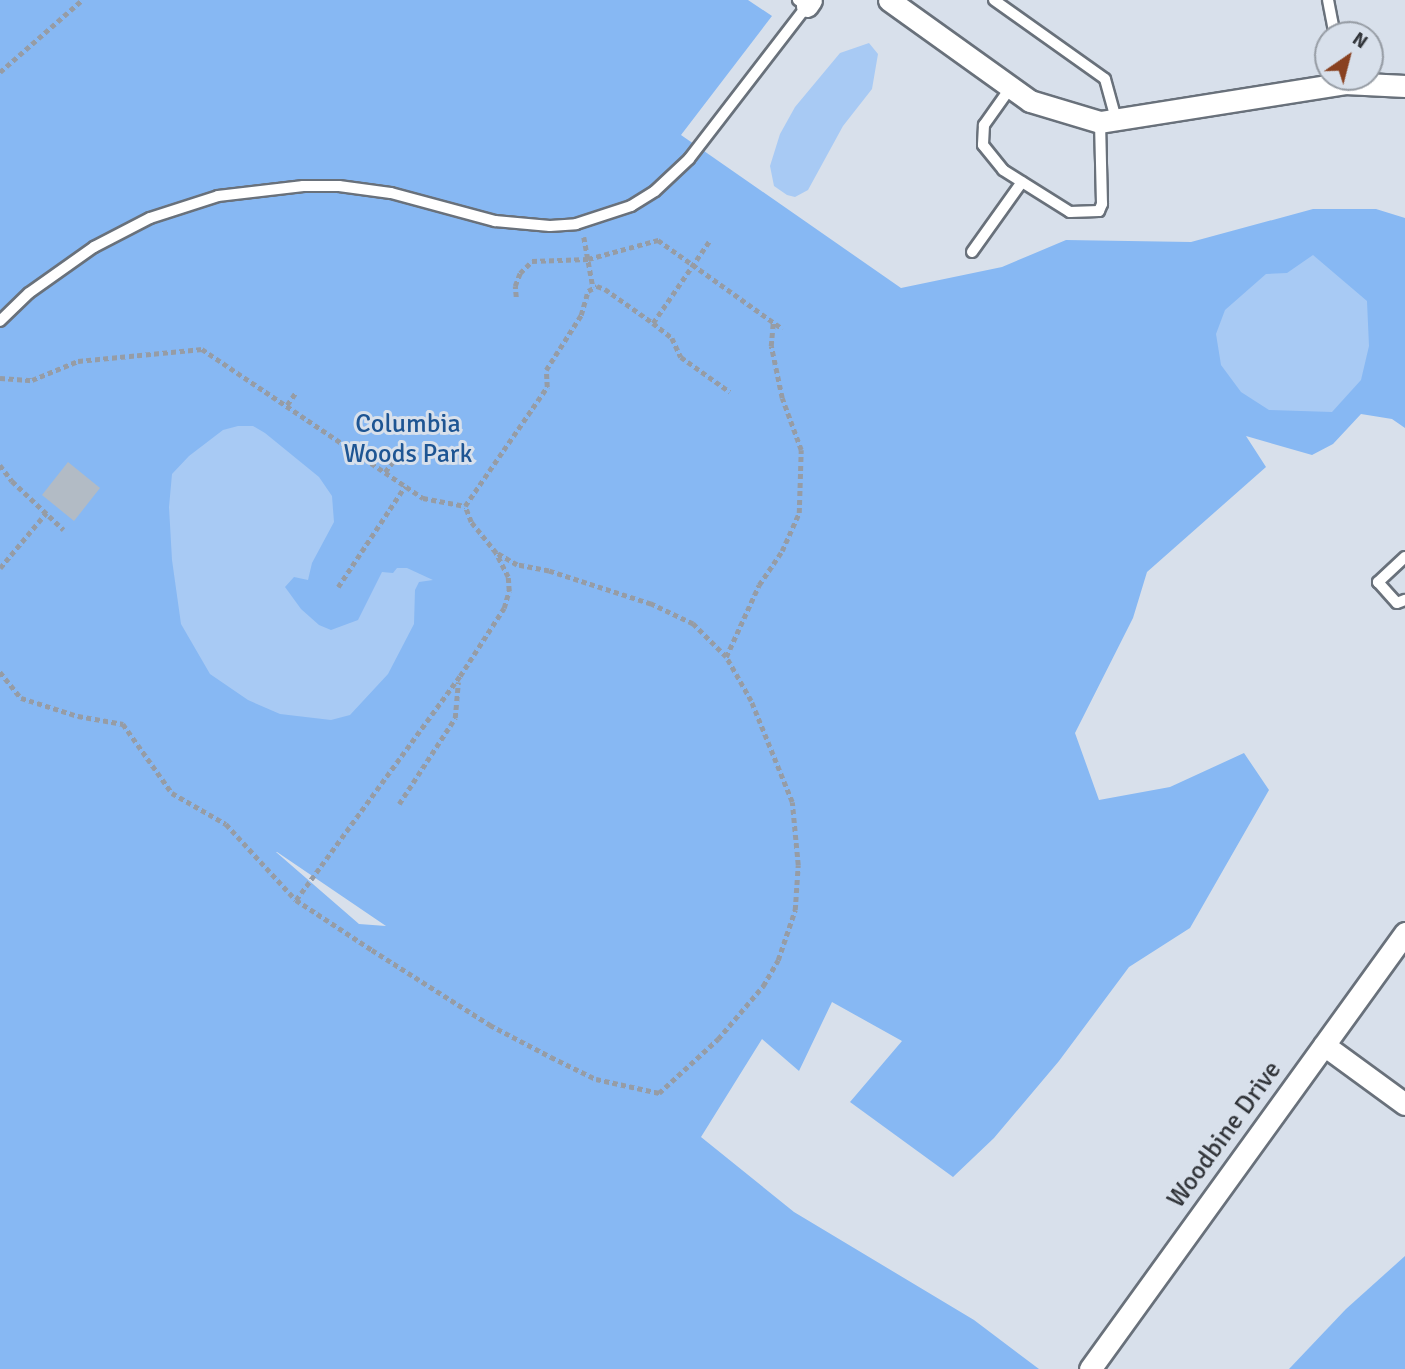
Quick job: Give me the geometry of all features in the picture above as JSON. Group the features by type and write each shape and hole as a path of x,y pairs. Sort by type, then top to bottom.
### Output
{"street":[{"path":"889,0 914,9 1030,101 1108,120 1314,85"},
{"path":"1384,84 1405,86"},
{"name":"Woodbine Drive","path":"1090,1369 1405,933"},
{"path":"1324,1045 1405,1104"}],"lane":[{"path":"994,0 1105,79 1108,120 1099,211 1070,212 1022,182 991,158 981,136 984,125 1011,87"},
{"path":"1328,0 1332,21"},
{"path":"0,321 29,293 94,247 150,218 228,194 303,186 339,186 391,193 445,209 526,226 581,222 631,206 675,175 805,2"},
{"path":"972,252 1022,182"},
{"path":"1405,557 1378,582 1397,603 1405,600"}],"path":[{"path":"0,72 82,0"},
{"path":"581,222 593,287"},
{"path":"516,297 515,286 520,273 532,261 588,259 658,240 783,329"},
{"path":"653,323 710,240"},
{"path":"466,506 547,387 546,370 575,328 588,290 593,287 605,289 653,323 672,338 681,356 730,392"},
{"path":"726,657 759,585 782,551 799,513 801,450 780,385 771,346 773,322"},
{"path":"0,378 32,380 78,361 202,349 431,502 466,506"},
{"path":"287,405 296,392"},
{"path":"385,472 394,460"},
{"path":"0,465 64,530"},
{"path":"338,587 405,486"},
{"path":"296,900 460,676 508,602 508,577 496,553 471,522 466,506"},
{"path":"0,568 46,513"},
{"path":"0,672 21,698 78,716 123,724 172,793 226,824 296,900 502,1032 596,1079 659,1093 718,1039 763,986 778,960 795,910 798,865 792,802 751,701 726,657 693,624 651,604 550,571 517,565 496,553"},
{"path":"398,804 455,718 456,687 460,676"}],"green space":[{"name":"Columbia Woods Park","path":"0,0 748,0 772,16 681,135 901,288 1002,267 1066,240 1191,242 1313,209 1376,209 1405,218 1405,428 1392,419 1361,414 1333,444 1312,455 1246,436 1266,467 1147,572 1133,618 1075,733 1099,800 1170,787 1244,753 1269,790 1190,928 1129,967 1059,1061 994,1138 953,1177 850,1102 902,1041 832,1002 799,1071 762,1039 701,1137 794,1212 974,1320 1039,1369 0,1369","holes":["277,852 386,926 359,924"]},
{"path":"1405,1256 1405,1369 1289,1369 1346,1309"}],"shaded area":[{"path":"869,43 878,54 872,89 843,126 808,190 795,197 787,195 774,186 770,166 780,134 795,107 840,53"},
{"path":"1313,255 1367,301 1369,346 1361,380 1332,412 1269,410 1241,392 1221,365 1216,334 1225,310 1266,274 1287,273"},
{"path":"253,426 265,433 319,477 332,496 334,522 312,563 308,580 294,577 285,587 301,609 319,625 331,630 358,620 382,572 393,573 397,568 407,568 433,580 419,582 415,590 414,624 388,674 350,715 331,720 280,714 248,700 210,674 181,624 172,560 169,507 172,474 189,456 223,430"}],"building":[{"path":"68,462 100,488 74,521 42,495"}]}
